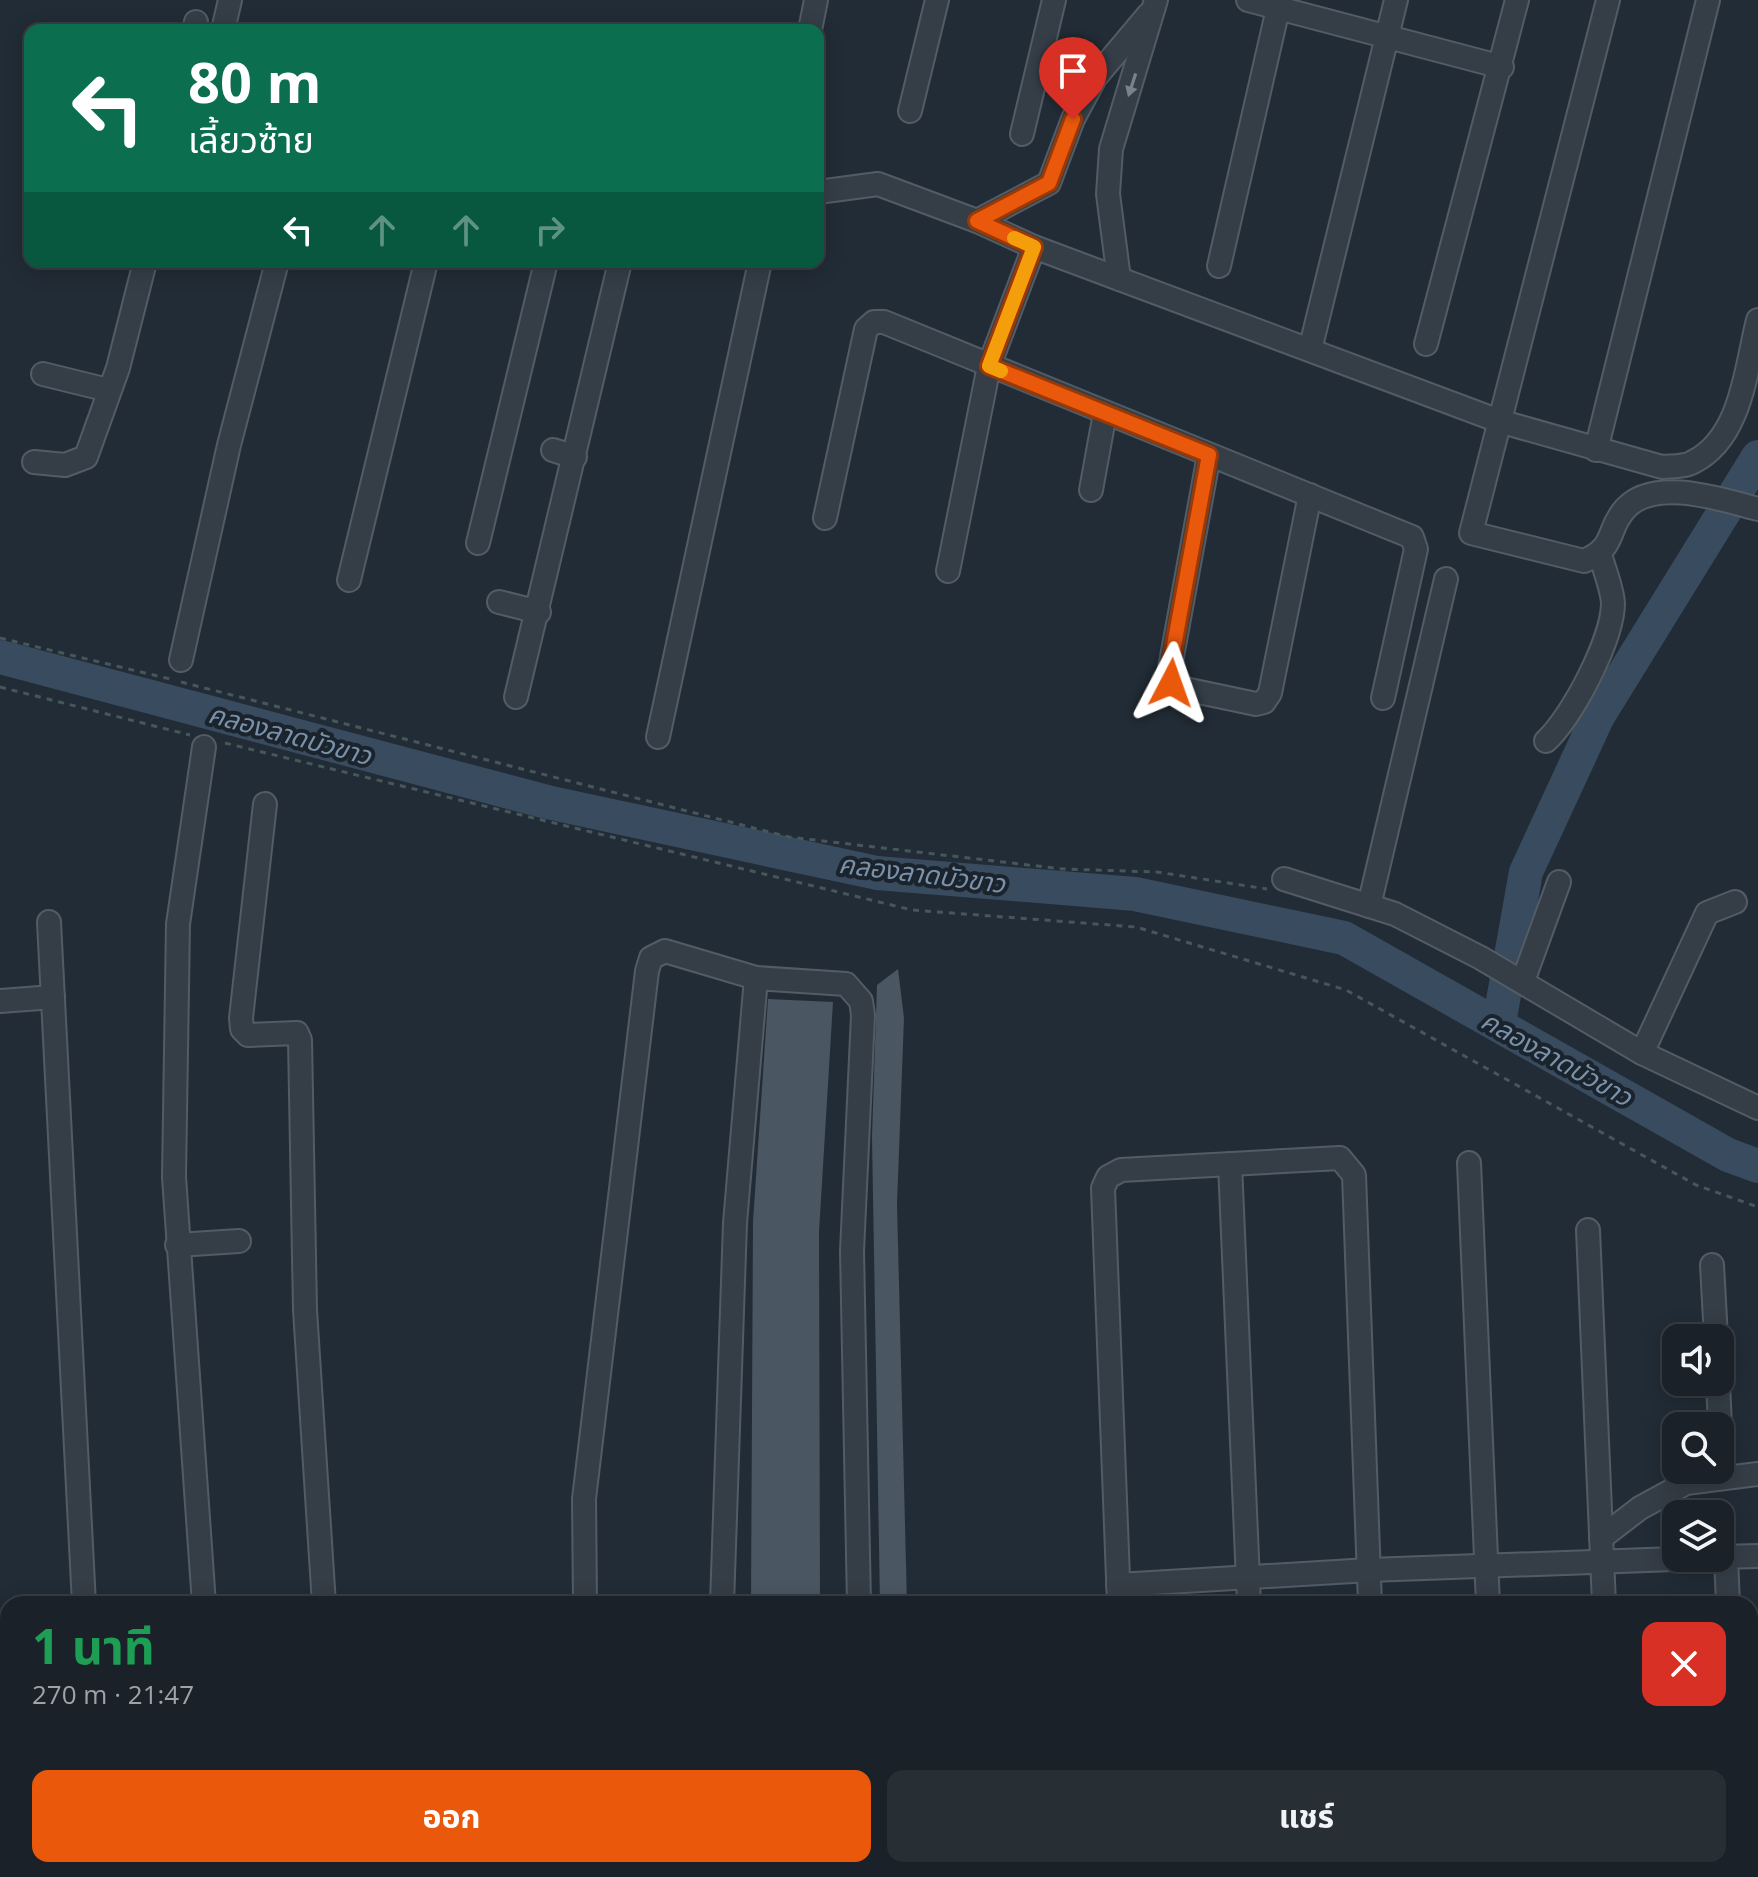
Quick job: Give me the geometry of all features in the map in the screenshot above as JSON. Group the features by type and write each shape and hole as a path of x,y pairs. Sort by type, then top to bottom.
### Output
{"street":[{"path":"224,24 230,0"},
{"path":"811,24 816,0"},
{"path":"910,111 937,0"},
{"path":"1022,134 1054,0"},
{"path":"1248,0 1279,5 1502,67"},
{"path":"1310,350 1396,0"},
{"path":"1426,344 1502,67 1517,0"},
{"path":"1608,0 1471,533 1584,561 1600,554 1610,543 1625,509 1646,496 1694,493 1758,509"},
{"path":"1596,450 1708,0"},
{"path":"977,221 1049,183 1073,119 1095,78 1155,5"},
{"path":"1119,279 1108,194 1111,149 1155,5"},
{"path":"1219,266 1279,5"},
{"path":"824,191 878,184 977,221 1034,247 1499,421 1662,467 1690,464 1708,453 1730,429 1758,320"},
{"path":"948,571 989,366 1034,247"},
{"path":"34,462 65,465 86,457 143,268"},
{"path":"181,660 229,445 275,268"},
{"path":"349,580 425,268"},
{"path":"478,543 545,268"},
{"path":"516,697 539,612 564,454 618,268"},
{"path":"658,737 759,268"},
{"path":"825,518 866,329 874,322 884,322 1412,537 1416,549 1383,698"},
{"path":"43,374 108,390"},
{"path":"1091,490 1105,413"},
{"path":"1209,455 1169,673 1171,683 1180,688 1256,704 1264,702 1270,693 1310,495"},
{"path":"1546,741 1560,728 1597,661 1613,603 1600,554"},
{"path":"1369,906 1446,579"},
{"path":"499,602 539,612"},
{"path":"203,1596 174,1177 178,924 205,742"},
{"path":"265,804 241,1018 242,1029 248,1035 290,1032 297,1033 300,1040 305,1310 323,1596"},
{"path":"1528,984 1559,882"},
{"path":"1281,885 1395,914 1528,984 1642,1053 1758,1108"},
{"path":"1642,1053 1707,913 1735,902"},
{"path":"49,922 84,1596"},
{"path":"585,1596 584,1499 647,971 651,958 665,951 674,951 756,978 846,984 861,1001 863,1015 852,1251 859,1596"},
{"path":"722,1596 735,1223 756,978"},
{"path":"0,1001 53,997"},
{"path":"1370,1596 1369,1570 1354,1175 1340,1158 1121,1170 1108,1177 1103,1188 1118,1594 1248,1577 1369,1570 1662,1559"},
{"path":"1469,1163 1488,1596"},
{"path":"1230,1164 1249,1596"},
{"path":"1588,1230 1604,1596"},
{"path":"177,1245 239,1241"},
{"path":"1712,1265 1715,1324"},
{"path":"1734,1477 1758,1474"},
{"path":"1601,1538 1640,1508 1684,1484"},
{"path":"1734,1557 1758,1556"},
{"path":"1725,1572 1727,1596"}],"path":[{"path":"0,638 789,837 1063,869 1157,872 1281,885"},
{"path":"0,687 205,742 912,910 1136,927 1346,990 1696,1185 1758,1207"}],"building":[{"path":"898,969 904,1018 897,1204 907,1596 880,1596 872,1137 877,985"},
{"path":"768,999 833,1002 819,1232 820,1596 751,1596 753,1221"}],"waterway":[{"path":"1499,1023 1526,872 1598,716 1758,457"},
{"name":"คลองลาดบัวขาว","path":"0,657 547,802 877,873 1135,894 1344,938 1728,1155 1758,1166"}],"slow traffic":[{"path":"1001,371 989,366 1034,247 1014,238"}],"route":[{"path":"1073,119 1049,183 977,221 1034,247 989,366 1209,455 1169,673 1171,683"}]}
